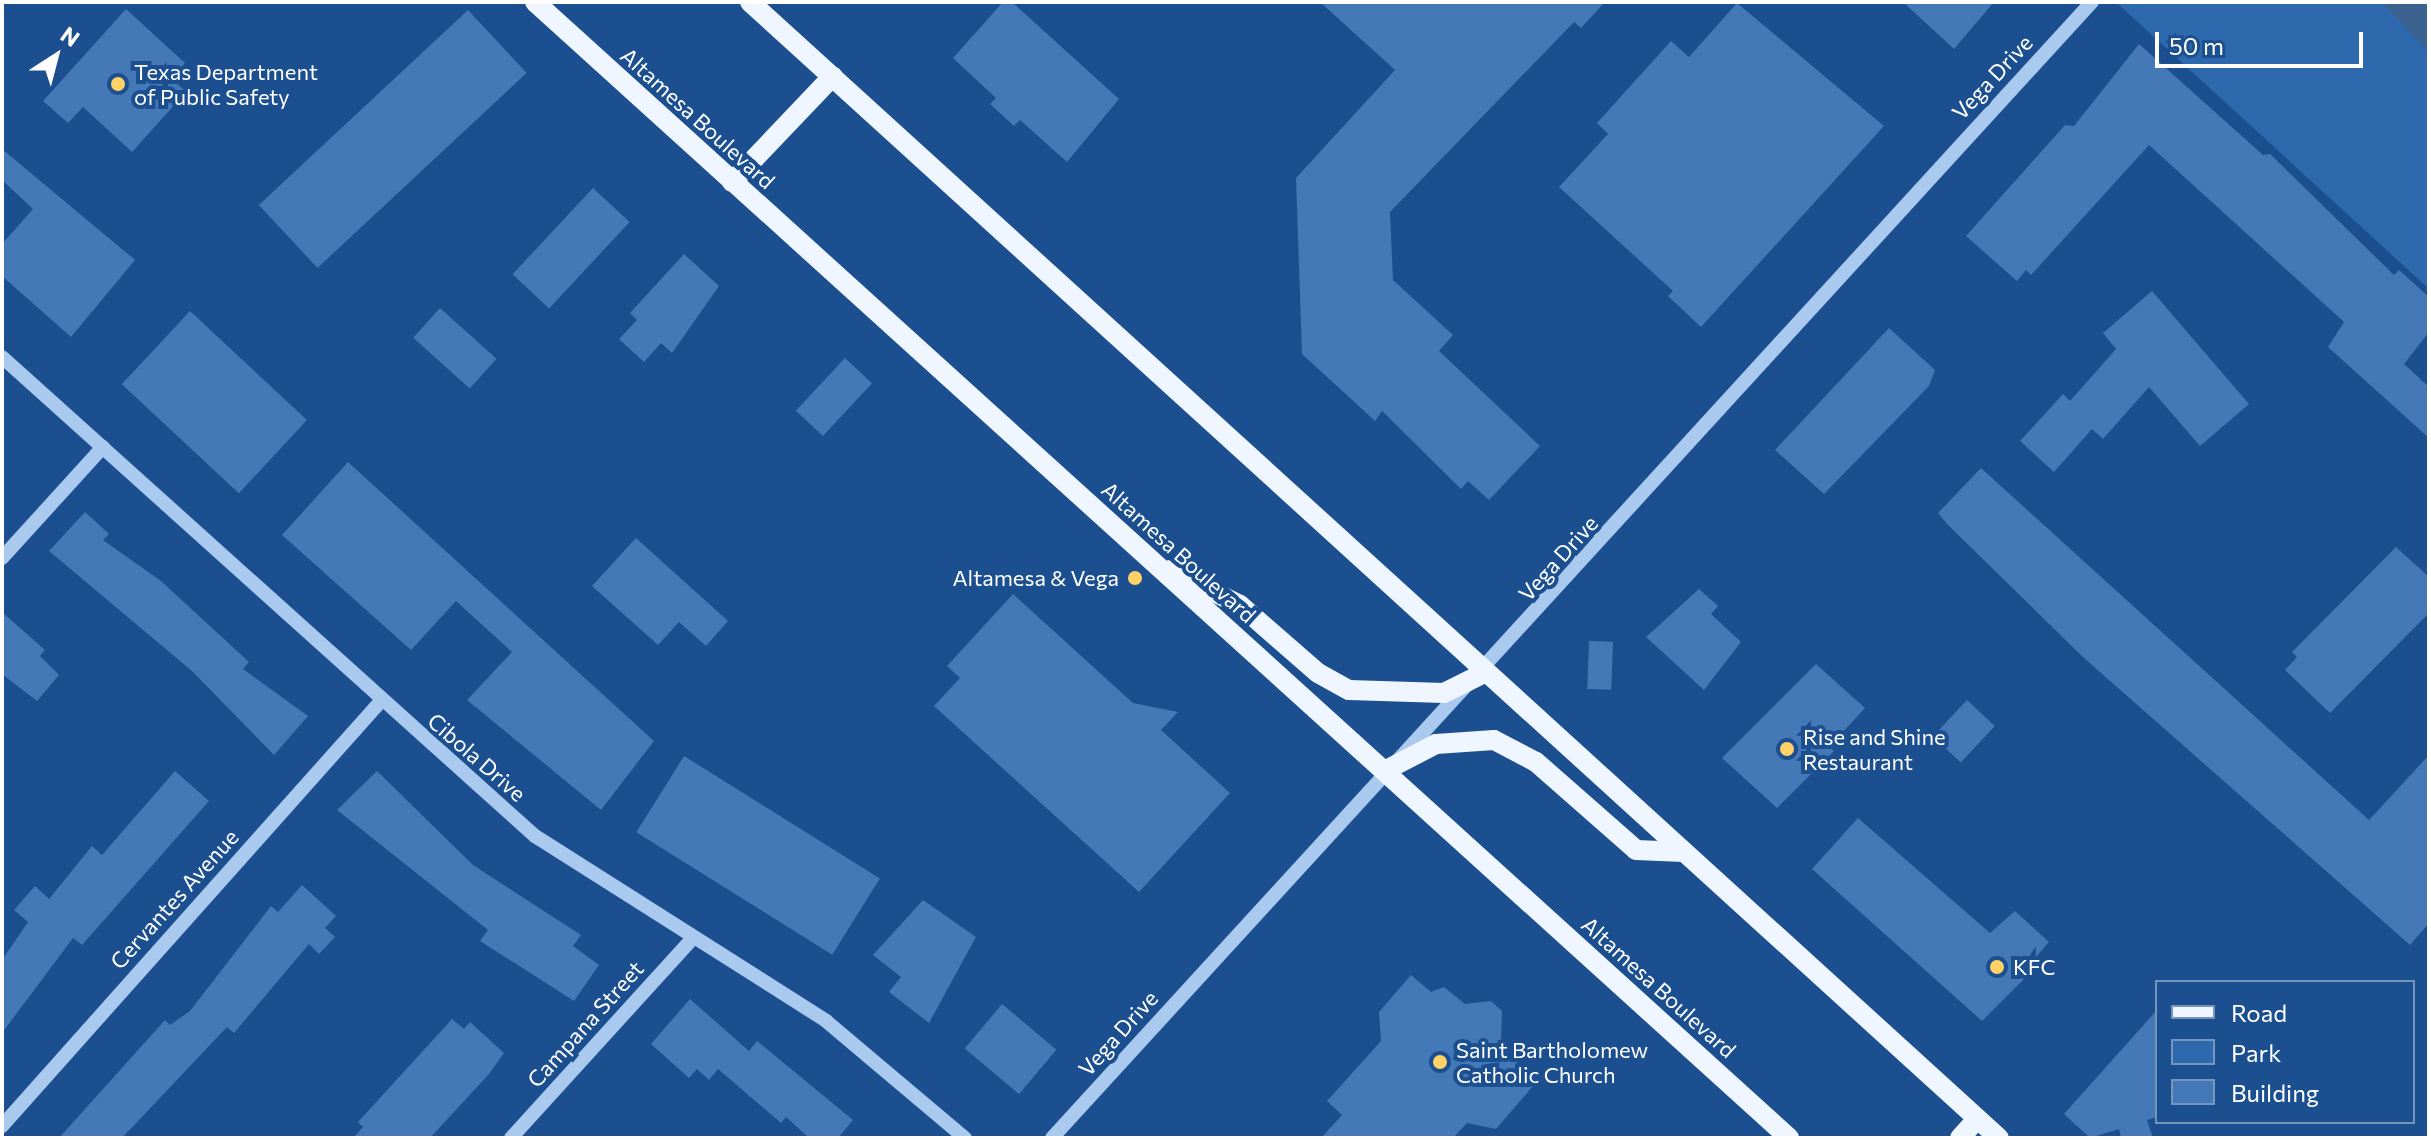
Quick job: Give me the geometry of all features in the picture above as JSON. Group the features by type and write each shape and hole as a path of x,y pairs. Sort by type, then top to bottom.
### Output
{"main road":[{"name":"Altamesa Boulevard","path":"535,2 1789,1138"},
{"path":"750,2 1482,674 1684,852 1999,1138"},
{"path":"732,182 833,76"},
{"path":"1159,566 1208,584 1318,673 1349,690 1444,693 1482,674"},
{"path":"1386,770 1436,744 1494,740 1536,762 1636,850 1684,852"},
{"path":"1960,1138 1977,1119"}],"street":[{"name":"Vega Drive","path":"1052,1138 1386,770 1482,674 2092,2"},
{"name":"Cibola Drive","path":"2,357 380,702 535,836 691,940 826,1021 965,1138"},
{"path":"2,558 103,447"},
{"name":"Cervantes Avenue","path":"2,1126 380,702"},
{"name":"Campana Street","path":"511,1138 691,940"}],"green space":[{"path":"2119,2 2429,2 2429,289 2118,4"}],"shaded area":[{"path":"2382,2 2429,2 2429,52 2423,45"}],"building":[{"path":"1003,2 1012,2 1119,99 1067,162 1020,120 1014,126 990,104 996,98 953,58"},
{"path":"1320,2 1605,2 1581,28 1574,22 1390,212 1393,280 1453,335 1439,351 1540,446 1489,500 1468,481 1461,489 1382,411 1375,421 1302,354 1296,178 1395,70"},
{"path":"1903,2 1994,2 1954,49"},
{"path":"1737,3 1884,126 1701,327 1668,296 1673,291 1559,187 1608,134 1597,123 1671,41 1689,57"},
{"name":"Texas Department of Public Safety","path":"126,9 185,63 171,78 186,92 132,152 83,107 68,123 43,101"},
{"path":"468,10 527,73 317,268 259,205"},
{"path":"2139,44 2263,155 2270,154 2394,275 2399,270 2429,297 2429,332 2404,364 2429,387 2429,438 2328,347 2344,322 2149,145 2031,275 2026,270 2017,281 1966,236 2065,125 2074,126"},
{"path":"2,149 135,260 71,337 2,276 2,244 33,209 2,180"},
{"path":"593,188 630,222 549,308 513,274"},
{"path":"684,254 719,286 672,353 661,343 644,362 619,339 637,320 630,313"},
{"path":"2152,291 2249,404 2200,446 2149,387 2103,439 2092,429 2054,472 2020,441 2063,394 2070,401 2116,349 2103,333"},
{"path":"440,308 496,359 470,389 413,338"},
{"path":"190,311 307,420 239,493 122,384"},
{"path":"1889,328 1935,370 1929,386 1824,494 1775,450"},
{"path":"845,358 872,383 823,436 796,411"},
{"path":"348,462 654,741 601,810 467,700 512,652 456,601 411,650 282,535"},
{"path":"1981,468 2369,820 2429,755 2429,923 2410,945 2084,658 1948,525 1938,513"},
{"path":"85,512 109,534 103,540 161,581 249,662 243,669 308,716 274,755 192,671 49,551"},
{"path":"636,538 728,621 706,646 679,622 658,645 592,586"},
{"path":"2396,547 2429,577 2429,613 2330,713 2285,670 2297,657 2292,652"},
{"path":"1699,589 1718,606 1711,614 1741,642 1704,690 1646,637"},
{"path":"1013,594 1133,703 1178,712 1161,730 1230,793 1139,892 934,706 960,678 947,666"},
{"path":"2,612 45,650 40,656 59,675 37,701 2,674"},
{"path":"1589,641 1613,642 1611,690 1587,689"},
{"path":"1816,664 1865,708 1829,747 1834,751 1777,808 1722,758"},
{"path":"1967,700 1995,726 1961,762 1933,737"},
{"path":"684,756 880,878 832,955 636,832"},
{"path":"175,771 209,801 82,945 73,938 2,1033 2,960 28,922 14,910 35,886 49,899 92,846 102,855"},
{"path":"377,771 473,865 581,935 573,946 599,965 574,1001 480,941 488,930 337,810"},
{"path":"1858,818 1990,933 2015,911 2049,942 2029,965 2034,969 1982,1021 1812,869"},
{"path":"302,885 336,916 325,928 335,937 319,954 309,944 234,1033 227,1027 122,1138 59,1138 165,1020 170,1025 190,1011 271,906 278,912"},
{"path":"923,900 976,937 929,1023 889,992 901,977 873,955"},
{"name":"Saint Bartholomew Catholic Church","path":"1411,975 1431,992 1444,987 1465,1004 1491,1001 1502,1011 1501,1038 1520,1056 1515,1068 1533,1086 1496,1129 1467,1123 1453,1138 1321,1138 1342,1115 1327,1101 1381,1041 1379,1012"},
{"path":"690,999 749,1051 757,1041 853,1120 838,1138 809,1138 786,1117 781,1123 718,1069 709,1080 697,1069 689,1078 651,1044"},
{"path":"1002,1004 1056,1050 1019,1094 965,1048"},
{"path":"2155,1012 2155,1118 2147,1120 2153,1138 2121,1138 2119,1129 2090,1138 2064,1114"},
{"path":"452,1019 464,1029 470,1022 504,1053 489,1074 430,1138 353,1138 363,1127 358,1122"}],"place":[{"name":"Texas Department of Public Safety","path":"118,84"},
{"name":"Altamesa & Vega","path":"1135,578"},
{"name":"Rise and Shine Restaurant","path":"1787,749"},
{"name":"KFC","path":"1997,967"},
{"name":"Saint Bartholomew Catholic Church","path":"1440,1062"}]}
